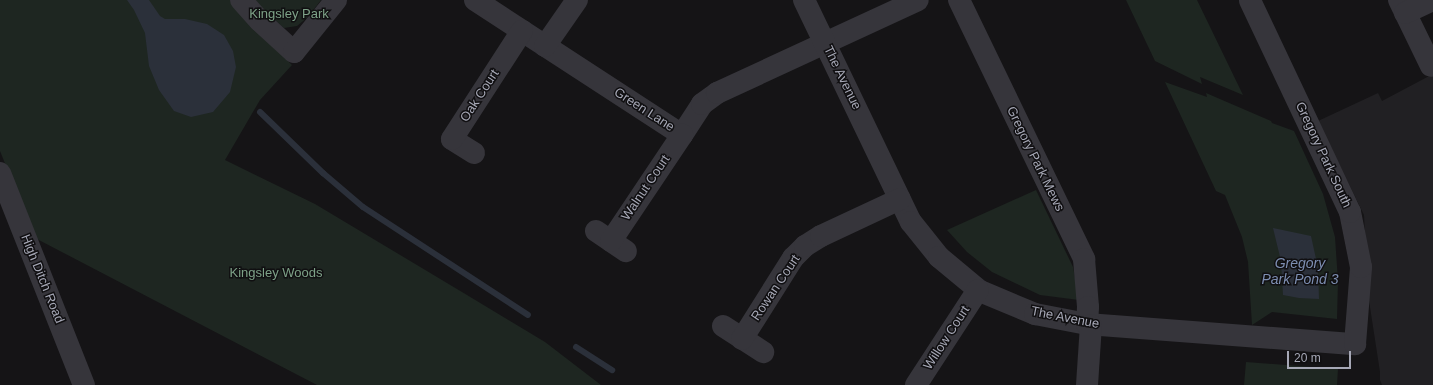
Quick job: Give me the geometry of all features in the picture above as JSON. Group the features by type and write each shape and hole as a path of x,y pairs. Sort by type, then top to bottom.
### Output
{"street":[{"path":"241,0 260,21 294,52 336,0"},
{"name":"Green Lane","path":"475,0 682,135 702,104 717,93 918,0"},
{"path":"545,46 577,0"},
{"name":"The Avenue","path":"804,0 911,222 922,238 939,257 978,290 1035,314 1089,324 1355,344"},
{"name":"Gregory Park Mews","path":"958,0 1084,259 1089,324 1087,385"},
{"name":"Gregory Park South","path":"1250,0 1350,212 1361,267 1355,344"},
{"path":"1431,66 1402,7 1433,0"},
{"name":"Oak Court","path":"474,153 452,139 522,31"},
{"name":"Walnut Court","path":"611,241 682,135"},
{"name":"High Ditch Road","path":"0,173 84,385"},
{"name":"Rowan Court","path":"742,338 793,258 805,246 821,236 900,199"},
{"name":"Willow Court","path":"916,385 978,290"},
{"path":"723,326 763,352"}],"shaded area":[{"path":"1433,74 1433,385 1382,385 1380,380 1368,294 1364,215 1318,121 1378,93 1382,101"}],"green space":[{"name":"Kingsley Woods","path":"0,0 230,0 243,17 292,65 260,100 225,160 315,204 545,342 601,385 317,385 35,238 0,151"},
{"name":"Kingsley Park","path":"251,0 321,0 308,17 297,26 284,28"},
{"path":"1126,0 1197,0 1243,95 1200,77 1202,84 1155,61"},
{"path":"1165,82 1207,97 1206,93 1271,121 1272,123 1294,131 1323,194 1335,237 1338,281 1337,319 1272,312 1252,325 1248,262 1242,237 1225,195 1216,191"},
{"path":"1036,190 1073,267 1079,300 1040,295 992,272 967,252 947,230"},
{"path":"1246,362 1338,369 1337,385 1244,385"}],"water":[{"path":"127,0 149,0 160,16 165,19 185,19 207,24 224,35 233,51 236,67 230,92 213,112 191,117 174,111 159,90 149,66 145,33 134,10"},
{"name":"Gregory Park Pond 3","path":"1273,228 1311,236 1318,268 1319,299 1299,298 1283,295 1281,261"}],"waterway":[{"path":"260,112 323,173 363,207 528,315"},
{"path":"576,347 612,370"}]}
